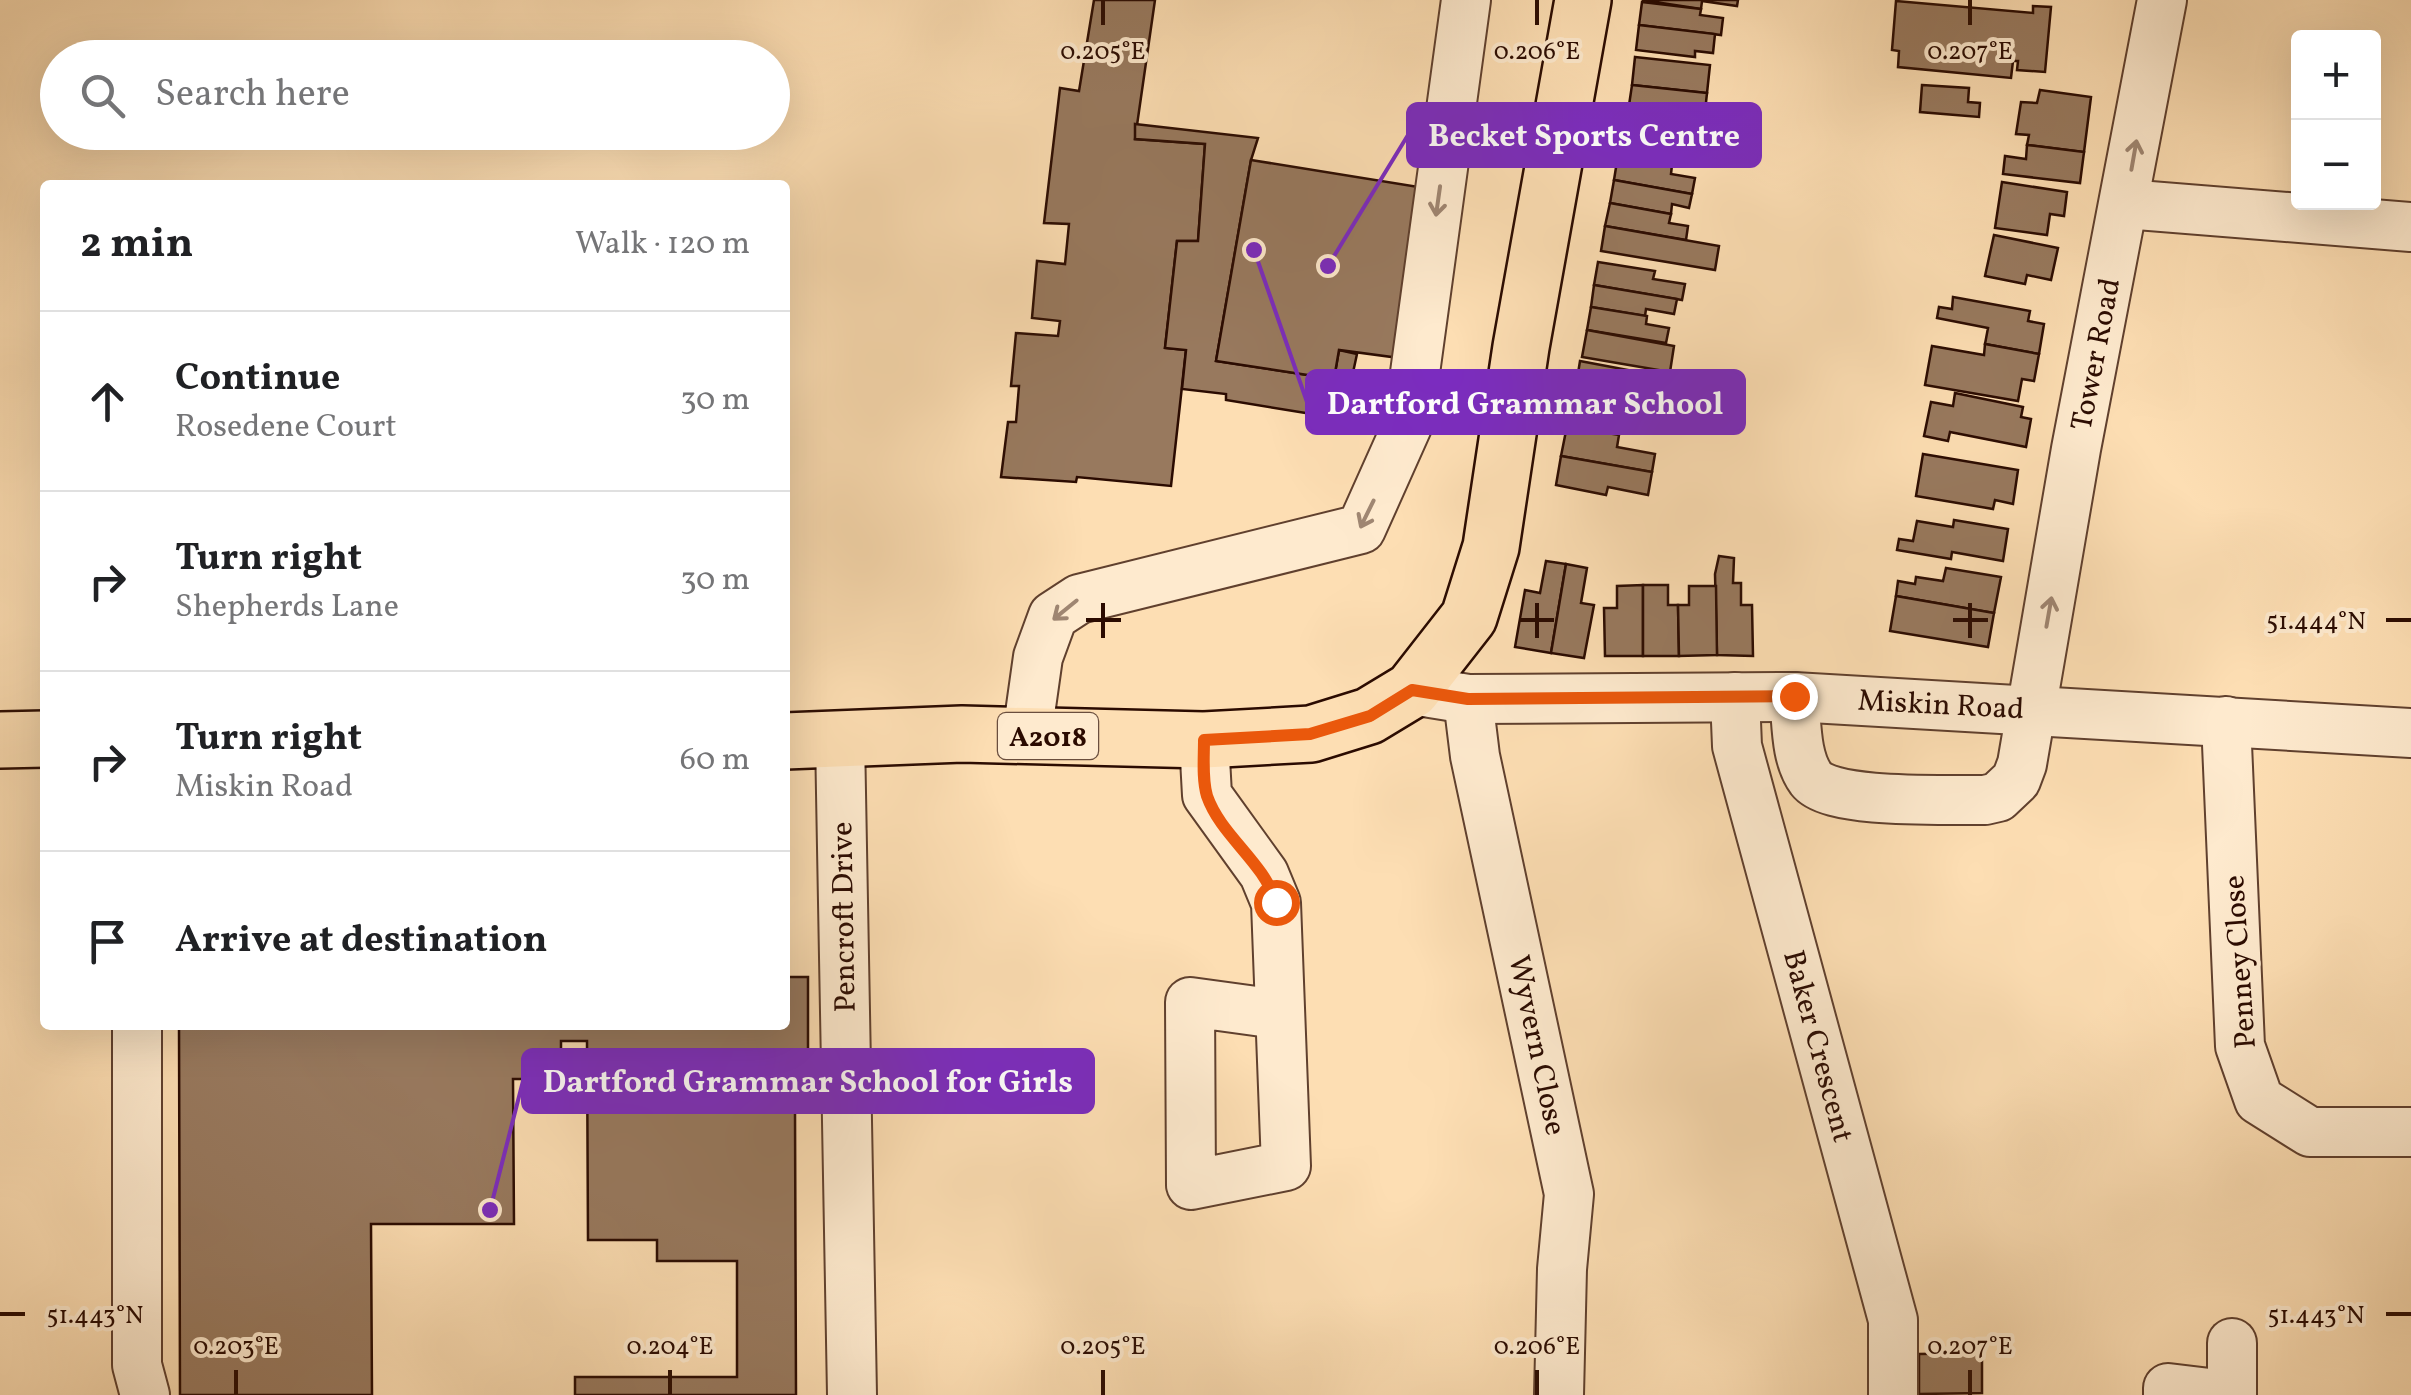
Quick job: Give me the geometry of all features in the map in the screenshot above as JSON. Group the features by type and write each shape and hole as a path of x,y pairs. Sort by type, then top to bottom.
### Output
{"main road":[{"name":"A2018","path":"790,741 1026,735 1204,740 1310,734 1370,716 1412,690 1469,618 1491,547 1524,327 1583,0"},
{"path":"0,740 40,739"}],"street":[{"path":"1026,735 1038,657 1053,616 1078,599 1361,529 1408,424 1466,0"},
{"name":"Tower Road","path":"1794,696 1801,758 1810,778 1820,788 1878,798 1985,800 1998,797 2016,780 2033,708 2076,449 2126,204 2162,0"},
{"path":"2126,204 2411,227"},
{"name":"Miskin Road","path":"1412,690 1468,699 1794,696 2411,732"},
{"name":"Baker Crescent","path":"1735,697 1737,746 1893,1320 1892,1395"},
{"name":"Wyvern Close","path":"1468,699 1475,756 1569,1194 1562,1270 1560,1395"},
{"name":"Penney Close","path":"2226,722 2240,1046 2259,1100 2310,1132 2411,1132"},
{"name":"Pencroft Drive","path":"840,738 852,1395"},
{"path":"1204,740 1209,800 1264,874 1276,902 1278,1014"},
{"path":"138,1030 137,1364 144,1395"},
{"path":"2168,1395 2168,1388 2229,1395 2232,1343"}],"building":[{"path":"1094,0 1155,0 1135,139 1205,144 1198,241 1177,241 1165,348 1186,350 1171,486 1077,477 1076,482 1001,477 1008,422 1016,422 1019,386 1011,386 1016,333 1058,336 1060,321 1032,318 1037,261 1065,264 1069,224 1044,223 1060,88 1079,91"},
{"path":"1642,0 1738,0 1737,6 1702,1 1701,9"},
{"path":"1896,1 2033,13 2033,6 2051,7 2045,72 2017,70 2018,61 2013,61 2011,78 1898,67 1899,51 1892,50"},
{"path":"1642,2 1701,9 1700,15 1723,18 1721,35 1639,25"},
{"path":"1639,25 1715,34 1713,53 1695,51 1695,57 1636,50"},
{"path":"1635,57 1710,65 1707,93 1632,85"},
{"path":"1632,85 1707,93 1704,121 1628,112"},
{"path":"1922,85 1969,88 1968,102 1980,103 1979,117 1920,112"},
{"path":"2040,90 2091,97 2084,152 2027,145 2029,135 2016,134 2021,102 2037,103"},
{"path":"1135,124 1258,138 1216,361 1334,379 1339,350 1357,354 1343,419 1226,400 1226,394 1182,389 1186,350 1165,348 1177,241 1198,241 1205,144 1135,139"},
{"path":"2027,145 2084,152 2080,183 2003,174 2005,156 2026,159"},
{"path":"1618,155 1672,165 1671,174 1695,178 1692,194 1614,180"},
{"path":"1251,160 1437,190 1407,359 1339,350 1334,379 1216,361"},
{"path":"1614,180 1692,194 1689,208 1672,204 1671,214 1610,203"},
{"path":"2002,182 2067,192 2064,216 2050,214 2047,235 1995,228"},
{"path":"1610,203 1671,214 1669,223 1688,226 1686,240 1605,226"},
{"path":"1605,226 1719,246 1715,270 1601,251"},
{"path":"1994,235 2058,248 2051,280 2027,275 2025,284 1985,276"},
{"path":"1598,262 1655,271 1653,279 1685,284 1682,300 1594,285"},
{"path":"1594,285 1677,299 1674,314 1646,309 1645,316 1591,307"},
{"path":"1953,297 2030,311 2028,321 2044,324 2039,354 1985,344 1988,328 1937,318 1939,307 1952,309"},
{"path":"1591,307 1647,316 1646,324 1669,328 1666,343 1587,330"},
{"path":"1587,330 1674,346 1670,372 1582,357"},
{"path":"1985,344 2039,354 2034,381 2022,379 2018,401 1925,385 1932,346 1984,355"},
{"path":"1580,361 1633,371 1631,382 1654,386 1650,406 1575,392"},
{"path":"1955,393 2023,407 2021,417 2031,419 2026,447 1950,432 1948,441 1924,436 1931,402 1953,406"},
{"path":"1567,426 1619,435 1617,447 1655,454 1652,472 1561,456"},
{"path":"1923,454 2018,470 2013,504 1995,500 1993,509 1916,496"},
{"path":"1561,456 1652,472 1648,495 1608,487 1606,495 1556,485"},
{"path":"1954,520 2008,529 2003,561 1952,552 1951,559 1897,550 1899,539 1913,541 1917,521 1953,527"},
{"path":"1719,556 1734,558 1733,583 1741,583 1741,605 1752,605 1753,656 1717,655 1715,574"},
{"path":"1546,561 1566,564 1551,653 1515,647 1525,590 1540,593"},
{"path":"1566,564 1587,568 1581,603 1594,605 1584,658 1551,653"},
{"path":"1946,568 2001,577 1994,613 1896,596 1898,581 1915,584 1916,577 1943,581"},
{"path":"1643,585 1643,656 1605,656 1604,608 1617,608 1617,586"},
{"path":"1643,585 1668,585 1668,605 1678,605 1679,656 1643,656"},
{"path":"1689,586 1716,586 1717,655 1679,656 1678,605 1689,605"},
{"path":"1896,596 1994,613 1988,647 1890,631"},
{"path":"790,977 808,977 808,1109 795,1110 796,1395 575,1395 575,1377 737,1377 737,1261 657,1261 657,1240 588,1240 587,1041 561,1041 561,1079 513,1079 514,1224 371,1224 372,1395 180,1395 179,1030 790,1030"},
{"path":"1982,1353 1982,1393 1919,1394 1919,1354"}],"place":[{"name":"Dartford Grammar School","path":"1254,250"},
{"name":"Becket Sports Centre","path":"1328,266"},
{"name":"Dartford Grammar School for Girls","path":"490,1210"}],"route":[{"path":"1276,902 1264,874 1209,800 1204,740 1310,734 1370,716 1412,690 1468,699 1794,696"}]}
